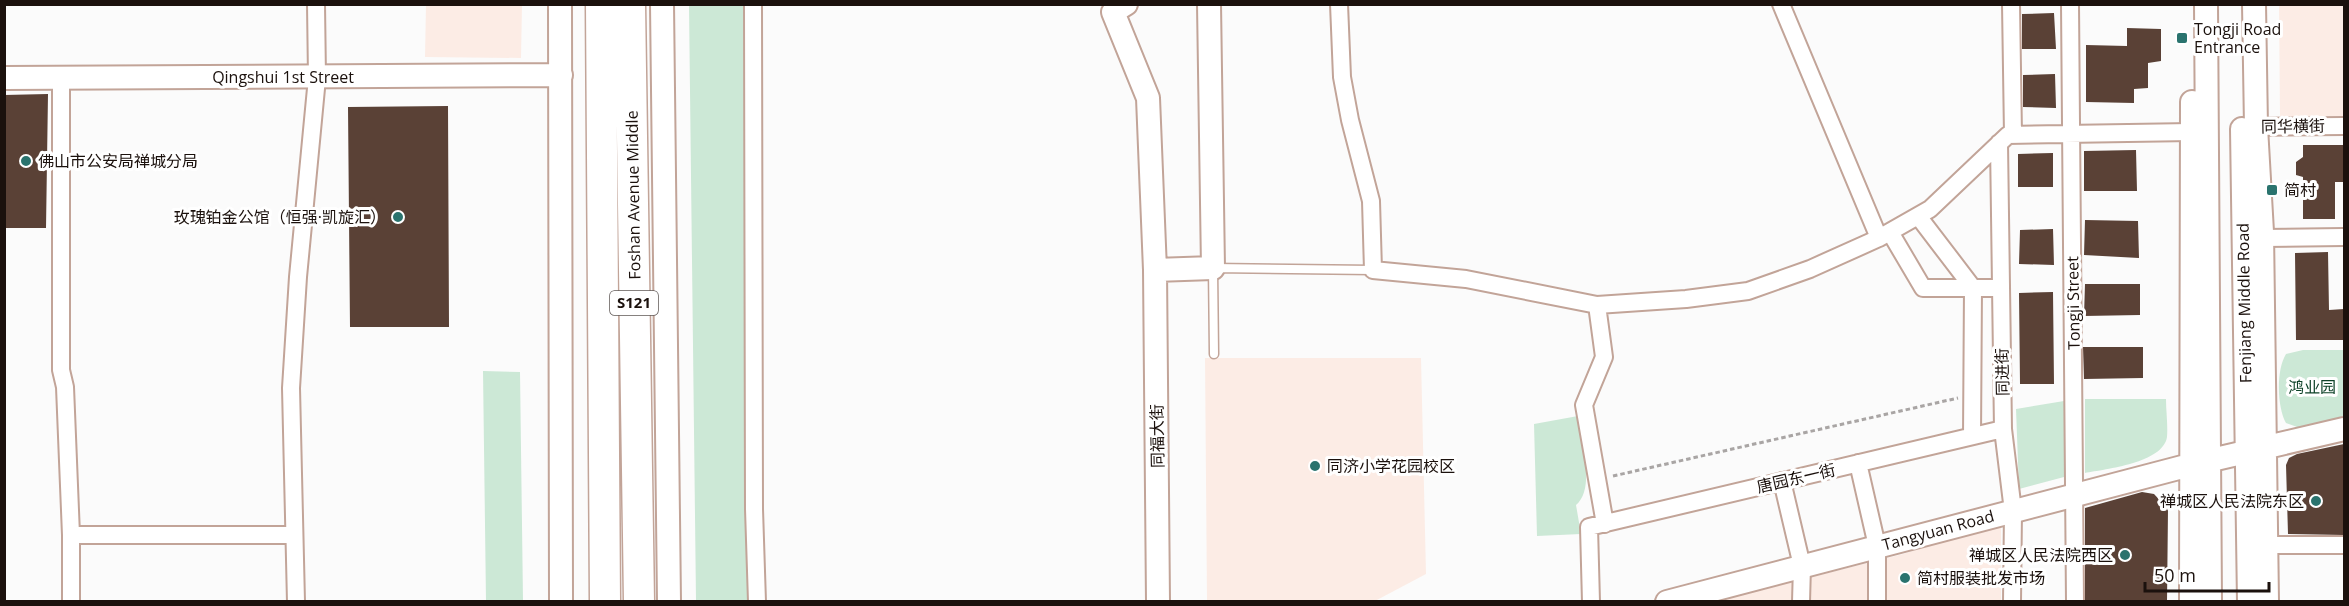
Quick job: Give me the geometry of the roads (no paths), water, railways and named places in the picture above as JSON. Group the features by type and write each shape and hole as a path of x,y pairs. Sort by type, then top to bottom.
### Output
{"highway":[{"name":"Foshan Avenue Middle","path":"601,4 606,602"},
{"name":"Foshan Avenue Middle","path":"630,4 639,602"}],"main road":[{"path":"560,4 561,602"},
{"path":"662,4 669,602"},
{"path":"1155,270 1213,268 1209,4"},
{"path":"2193,4 2192,132 2200,463 2210,602"},
{"path":"2191,602 2200,463 2206,4"},
{"name":"Fenjiang Middle Road","path":"2241,4 2249,127 2256,450 2248,602"},
{"path":"2254,4 2249,127 2262,238 2256,450 2266,545 2267,602"},
{"name":"同福大街","path":"1115,7 1148,98 1155,270 1158,602"},
{"name":"Qingshui 1st Street","path":"4,78 561,75"},
{"name":"Tangyuan Road","path":"1667,602 1706,596 1802,566 1877,546 2200,463 2344,429"}],"street":[{"path":"296,602 291,388 298,278 317,78 316,4"},
{"path":"753,4 754,509 757,602"},
{"path":"1340,4 1342,77 1350,120 1371,201 1373,270 1466,279 1597,305 1686,299 1748,291 1810,269 1885,235 1930,209 2006,139 2071,134 2192,132"},
{"path":"1781,4 1885,235 1923,288 2001,288"},
{"name":"同进街","path":"2011,4 2001,288 2003,429 2013,511 2012,602"},
{"name":"Tongji Street","path":"2070,4 2075,602"},
{"path":"61,78 61,370 65,387 70,602"},
{"name":"同华横街","path":"2249,127 2344,126"},
{"path":"1918,216 1973,288 1972,436"},
{"path":"2262,238 2344,237"},
{"path":"1591,602 1597,525 1597,480 1584,405 1604,357 1597,305"},
{"name":"唐园东一街","path":"1597,525 2003,429"},
{"path":"1858,463 1877,546 1877,602"},
{"path":"1782,482 1802,566 1801,602"},
{"path":"70,535 294,535"},
{"path":"2266,545 2344,545"}],"lane":[{"path":"1214,354 1213,268 1373,270"}],"place":[{"name":"Tongji Road Entrance","path":"2182,38"},
{"name":"佛山市公安局禅城分局","path":"26,161"},
{"name":"简村","path":"2272,190"},
{"name":"玫瑰铂金公馆（恒强·凯旋汇）","path":"398,217"},
{"name":"同济小学花园校区","path":"1315,466"},
{"name":"禅城区人民法院东区","path":"2316,501"},
{"name":"禅城区人民法院西区","path":"2125,555"},
{"name":"简村服装批发市场","path":"1905,578"}],"park label":[{"name":"鸿业园","path":"2312,387"}]}
